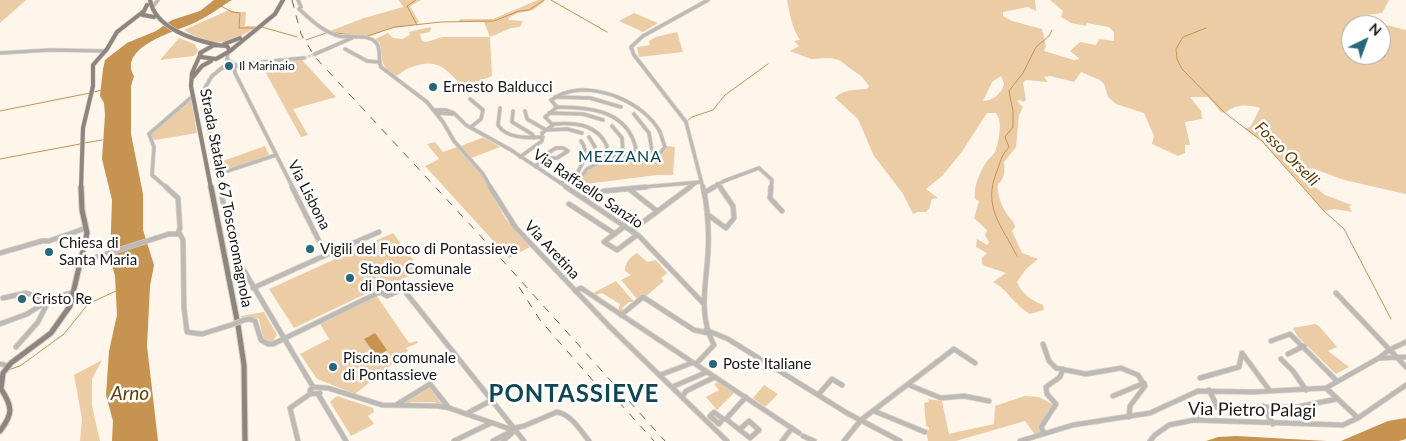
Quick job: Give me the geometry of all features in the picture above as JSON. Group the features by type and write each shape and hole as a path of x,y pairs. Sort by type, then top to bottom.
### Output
{"main road":[{"path":"149,0 153,15 160,20 197,40 229,47 229,52"},
{"path":"201,53 206,48 246,35 273,17 281,7 283,0"},
{"path":"0,431 10,416 11,406 0,384 4,371 51,333 67,312 87,234 81,193 83,128 92,86 93,65 106,51 117,32 150,8"},
{"path":"141,15 150,8"},
{"path":"141,15 153,15"},
{"name":"Strada Statale 67 Toscoromagnola","path":"191,81 202,66 229,52 246,35"},
{"path":"197,40 203,58 215,59"},
{"name":"Strada Statale 67 Toscoromagnola","path":"201,53 192,72 191,81 244,365 245,441"}],"street":[{"path":"150,8 158,0"},
{"path":"298,0 301,7 298,8 327,32 347,38 369,39 377,44 378,62"},
{"path":"660,375 694,363 714,344 707,332 704,304 708,251 707,214 704,192 698,184 686,122 634,55 631,47 648,33 708,0"},
{"path":"342,36 343,41"},
{"path":"315,54 347,38"},
{"name":"Via Aretina","path":"345,49 367,61 378,62 383,69 418,94 436,111 452,140 484,174 503,210 516,228 575,291 727,441"},
{"path":"0,53 50,50 106,51"},
{"path":"229,52 227,59 234,64 245,65"},
{"path":"304,58 291,61 234,64 225,67 210,79 202,93 202,99 233,252 283,339 313,386"},
{"path":"215,59 223,62 225,67 235,73 245,65 253,63"},
{"name":"Via Lisbona","path":"234,64 235,73 326,255"},
{"path":"561,183 567,179 580,179 586,170 592,166 623,152 643,160 653,157 664,150 664,139 653,120 636,106 617,98 589,92 567,91 556,96 551,102 557,107 588,108 618,120 626,126 634,137 636,150 631,154"},
{"path":"178,233 180,229 178,198 152,175 154,147 150,134 188,98 193,96"},
{"path":"556,96 593,98 621,107"},
{"path":"470,99 483,110 482,119 471,127"},
{"path":"557,107 546,118 554,124 575,124 595,130 607,144 607,151 603,161"},
{"path":"500,108 498,123 500,128 516,137 542,137"},
{"name":"Via Raffaello Sanzio","path":"436,111 446,110 456,115 471,127 535,166 625,226 637,235 704,304"},
{"path":"436,111 456,115"},
{"path":"513,111 512,121 532,134 534,138"},
{"path":"525,111 527,119 546,130 567,129 582,133"},
{"path":"549,113 583,114 603,120"},
{"path":"444,123 445,117 450,114"},
{"path":"634,114 645,125 651,135 653,157"},
{"path":"520,157 542,140 542,134 554,124"},
{"path":"612,126 622,138 623,152"},
{"path":"589,137 594,142 596,149 592,166"},
{"path":"573,180 586,153 586,147 581,141"},
{"path":"535,166 548,158 556,158 568,151 562,146 556,146 548,153 548,158"},
{"path":"218,174 276,155"},
{"path":"704,192 717,184 759,168 772,180 770,198 782,211"},
{"path":"583,198 604,191 698,184"},
{"path":"631,231 698,184"},
{"path":"707,214 726,228 735,222 736,218 728,197 717,184"},
{"path":"629,189 657,211"},
{"path":"569,204 615,234"},
{"path":"625,226 604,242 617,250 637,235"},
{"path":"0,253 48,241 86,228"},
{"path":"253,288 379,232"},
{"path":"78,264 160,236 178,233 182,235 183,240 184,308 187,332 191,335 202,334 250,319 255,321 263,343 273,344 377,293 381,292 387,296 403,289 492,400 513,430 524,441"},
{"path":"575,291 581,288 814,441"},
{"path":"3,298 28,292 49,300"},
{"path":"0,324 27,314 49,300 72,293"},
{"path":"1336,293 1406,367"},
{"path":"621,315 643,297 694,330 714,332 860,421 900,441"},
{"path":"16,347 38,322 49,300"},
{"path":"1271,342 1289,334 1304,346 1337,380"},
{"path":"1020,441 1073,425 1150,414 1190,393 1209,390 1270,391 1326,388 1337,380 1379,358 1389,350 1406,342"},
{"path":"1044,344 1052,365 1064,369 1086,374 1121,368 1138,375 1144,383 1144,390 1133,400 1129,410 1129,418"},
{"path":"1288,354 1304,346"},
{"path":"844,441 860,421 954,349 975,363"},
{"path":"1200,378 1219,374 1239,366 1242,353 1270,391"},
{"path":"1379,358 1406,357"},
{"path":"1281,359 1293,371 1306,390"},
{"path":"694,363 700,375"},
{"path":"0,364 4,371"},
{"path":"1042,433 1044,433 1041,428 1056,404 1047,394 1046,387 1060,377 1064,369"},
{"path":"672,387 707,372"},
{"path":"682,397 686,391 715,377"},
{"path":"818,395 832,379 842,385"},
{"path":"1113,396 1144,383"},
{"path":"396,406 430,384 449,408"},
{"path":"909,385 941,398 964,396 989,401"},
{"name":"Via Pietro Palagi","path":"1150,441 1156,433 1171,424 1200,419 1211,422 1343,425 1358,418 1406,385"},
{"path":"313,386 328,388 377,404 449,408 513,430"},
{"path":"310,394 313,386"},
{"path":"318,394 322,388"},
{"path":"1326,388 1358,418"},
{"path":"1209,390 1217,406"},
{"path":"298,441 290,408 310,394 318,394"},
{"path":"318,394 346,441"},
{"path":"740,429 725,419 746,398"},
{"path":"1200,419 1205,408 1217,406 1297,407 1337,399"},
{"path":"466,414 492,400"},
{"path":"1264,406 1272,424"},
{"path":"874,411 925,432"},
{"path":"493,441 513,430 556,412 562,412 568,416 589,441"},
{"path":"454,441 491,423"},
{"path":"782,441 792,428"},
{"path":"503,441 513,430"}],"shaded area":[{"path":"0,0 26,0 0,23"},
{"path":"399,0 421,0 410,6 419,22 415,25 389,29 371,36 330,31 364,18 403,7"},
{"path":"538,0 546,0 533,10 518,13 508,18 509,20 523,21 520,27 511,28 490,37 484,22 458,21 461,19 493,19"},
{"path":"787,0 1035,0 1036,11 1028,7 1003,12 1003,16 1012,21 1042,29 1046,46 1044,51 1074,60 1080,59 1070,51 1080,42 1096,45 1099,39 1114,41 1114,32 1109,27 1087,23 1086,26 1071,23 1061,17 1063,11 1050,0 1389,0 1382,13 1341,15 1341,65 1391,65 1391,26 1406,30 1406,194 1344,180 1312,168 1298,174 1325,195 1352,205 1349,206 1352,212 1334,209 1324,211 1262,141 1245,129 1251,126 1260,108 1241,106 1225,113 1221,112 1208,97 1190,97 1201,111 1202,119 1185,122 1190,145 1185,145 1185,153 1178,156 1152,144 1154,136 1144,113 1116,104 1108,97 1104,84 1100,80 1081,72 1074,82 1050,76 1044,77 1048,82 1026,80 1023,83 1026,100 1024,102 1017,101 1023,107 1019,115 1016,147 1004,162 1004,174 998,184 998,188 1002,206 1013,221 1015,227 1012,231 1022,253 1038,259 1026,269 1017,282 1027,296 1043,305 1044,310 1030,314 993,282 1006,273 985,266 982,263 982,258 987,253 976,247 977,239 987,245 989,242 985,235 987,230 974,218 979,201 975,199 975,194 980,174 987,161 995,152 998,143 1000,126 996,113 987,113 961,153 942,176 926,189 938,198 932,199 929,209 926,212 913,214 903,194 874,156 858,119 835,98 846,91 867,89 869,86 862,77 839,60 830,58 811,59 790,51 799,46 794,41 800,40 793,26","holes":["1001,76 1004,84 994,98 983,101 992,82"]},
{"path":"229,10 246,12 245,26 257,26 238,37 221,42 204,40 184,30"},
{"path":"634,13 658,23 643,32 619,21"},
{"path":"431,27 430,32 420,34 422,41 426,42 442,37 490,37 492,76 463,87 445,69 434,64 419,65 407,69 396,76 384,65 380,43 375,39 388,33 393,38 402,39 410,35 409,32"},
{"path":"677,32 683,52 639,57 637,47 650,45 649,41 656,37"},
{"path":"179,38 195,44 198,51 194,56 160,60"},
{"path":"302,60 336,97 293,109 308,135 301,137 261,64"},
{"path":"191,98 197,133 155,140 152,138 151,132"},
{"path":"484,137 500,147 471,158 461,146"},
{"path":"435,142 443,152 457,147 482,175 505,218 530,247 509,258 425,166 439,159 427,144"},
{"path":"265,146 270,157 222,172 220,162"},
{"path":"667,146 675,147 673,175 657,175 570,186 573,183 566,184 569,181 580,181 586,173 618,155 624,153 641,160 652,160 659,157 666,150"},
{"name":"Stadio Comunale di Pontassieve","path":"393,233 421,270 384,288 382,286 294,328 269,289"},
{"path":"637,253 647,262 656,260 667,273 661,278 664,281 646,296 642,295 637,299 621,280 631,275 625,271 626,265 630,258"},
{"path":"616,281 634,302 629,302 622,308 624,310 622,312 618,311 620,304 602,293 593,296 591,294"},
{"path":"376,295 409,343 417,341 418,343 406,348 408,351 355,394 317,379 300,354 329,339 319,322"},
{"path":"264,312 277,335 273,341 265,341 263,338 259,319 242,318 241,316"},
{"path":"1315,324 1319,326 1337,347 1328,351 1349,367 1336,374 1298,337 1293,328"},
{"path":"102,360 92,379 92,406 100,441 80,441 82,419 74,375"},
{"path":"718,382 735,392 717,410 706,397 719,390 714,384"},
{"path":"764,385 778,394 765,407 753,398"},
{"path":"429,387 442,404 435,402 411,402 410,404 402,404"},
{"path":"337,396 373,408 374,412 368,416 374,424 351,436 330,402"},
{"path":"1025,396 1039,397 1054,405 1041,425 1043,433 1036,436 1025,421 956,441 928,441 926,429 929,430 929,427 926,426 924,403 929,402 928,399 942,401 949,434 994,424 995,406"}],"water":[{"name":"Arno","path":"214,0 232,0 201,20 164,35 141,48 134,56 131,65 134,76 131,86 131,134 143,194 143,230 154,265 150,286 147,346 158,441 112,441 113,421 106,395 109,351 117,315 115,276 110,258 112,200 102,159 105,115 104,103 100,96 105,60 127,43 156,31 172,20 200,11"},
{"path":"375,333 387,350 377,357 364,339"},
{"path":"1406,418 1406,439 1399,441 1341,441 1388,421"},
{"path":"1236,436 1327,441 1206,441 1218,437"}],"waterway":[{"path":"416,0 407,6 417,25"},
{"path":"417,25 494,21 519,11 529,10 544,0"},
{"path":"551,0 607,32"},
{"path":"221,6 232,12 240,13 239,28 257,28"},
{"path":"367,36 395,27 417,25"},
{"path":"262,27 297,37"},
{"name":"Fosso Orselli","path":"1206,28 1183,37 1176,49 1177,59 1182,69 1225,113 1262,141 1324,211 1344,229 1391,319"},
{"path":"1017,256 996,216 993,206 993,184 1001,158 1009,147 1005,137 1013,127 1013,111 1009,91 1023,73 1036,47 1049,36 1052,30"},
{"path":"330,32 351,35"},
{"path":"306,40 326,33"},
{"path":"687,121 692,117 713,110 725,95 768,64"},
{"path":"94,92 102,90"},
{"path":"0,111 90,93"},
{"path":"84,143 102,140"},
{"path":"0,159 80,144"},
{"path":"8,370 20,366 64,334 88,304 116,291"}],"tunnel":[{"path":"304,58 315,54"}],"railway":[{"path":"292,0 301,34 315,57 476,231 665,441"},
{"path":"519,287 540,320 609,399"},
{"path":"608,390 654,441"}],"place":[{"name":"Il Marinaio","path":"229,66"},
{"name":"Ernesto Balducci","path":"433,87"},
{"name":"Vigili del Fuoco di Pontassieve","path":"310,249"},
{"name":"Chiesa di Santa Maria","path":"49,252"},
{"name":"Stadio Comunale di Pontassieve","path":"350,278"},
{"name":"Cristo Re","path":"22,299"},
{"name":"Poste Italiane","path":"713,364"},
{"name":"Piscina comunale di Pontassieve","path":"333,367"}],"district":[{"name":"MEZZANA","path":"620,157"},
{"name":"PONTASSIEVE","path":"574,394"}]}
